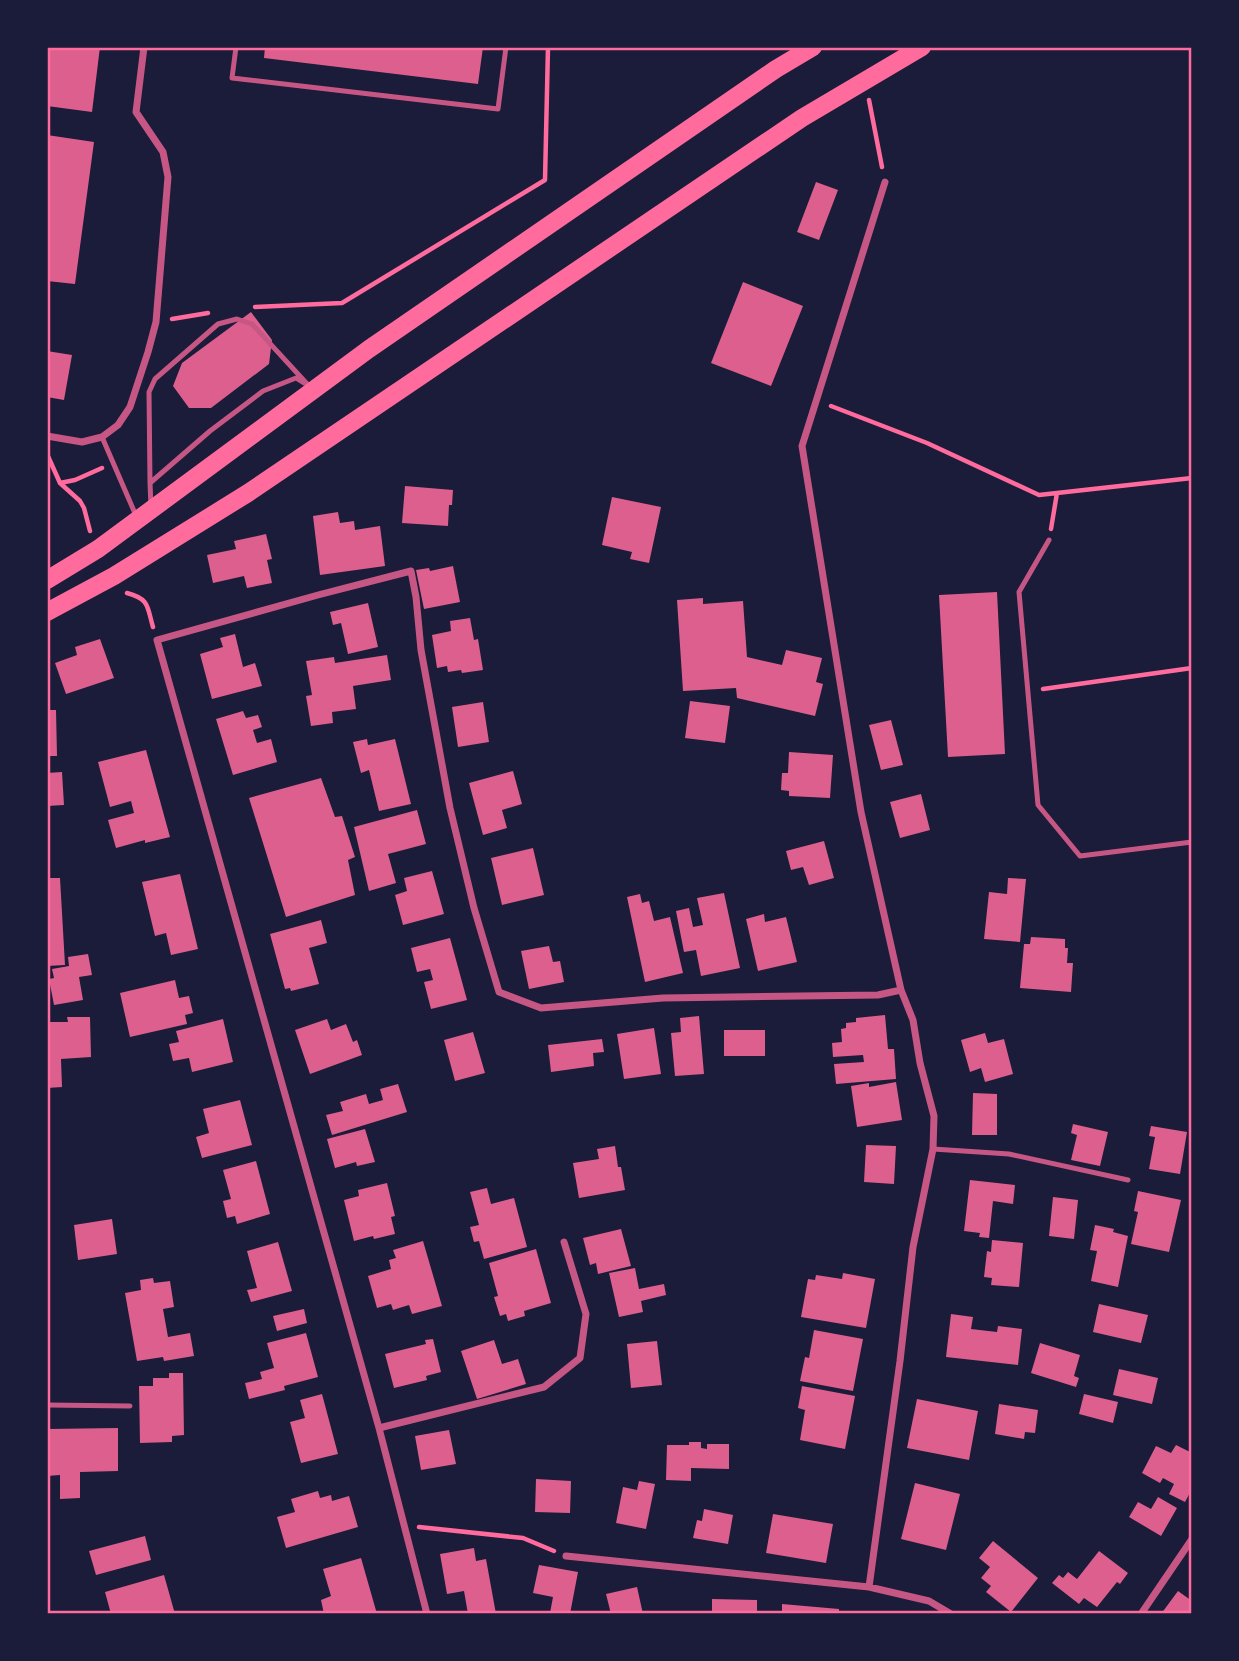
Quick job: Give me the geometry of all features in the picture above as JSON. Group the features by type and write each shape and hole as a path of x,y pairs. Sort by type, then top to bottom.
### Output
{"main road":[{"path":"47,580 98,549 369,349 776,69 813,47"},
{"path":"47,612 114,576 248,493 802,118 922,47"}],"street":[{"path":"47,436 82,442 102,438 118,425 130,407 156,322 168,177 163,152 136,112 144,47"},
{"path":"869,1587 913,1247 933,1149 934,1116 920,1063 913,1020 901,990 861,812 803,446 885,182"},
{"path":"427,1614 379,1429 157,640 411,571 421,650 450,808 474,908 499,992 541,1008 663,998 878,995 901,990"},
{"path":"379,1429 544,1387 580,1358 586,1314 565,1242"},
{"path":"1141,1614 1192,1539"},
{"path":"566,1556 869,1587 929,1601 951,1614"}],"lane":[{"path":"236,47 232,78 498,109 506,47"},
{"path":"144,514 150,483 149,392 155,380 218,324 237,319 252,324 309,386"},
{"path":"309,386 336,374"},
{"path":"150,483 210,431 263,391 296,378 309,386"},
{"path":"102,438 112,463 144,514"},
{"path":"1049,540 1019,592 1038,805 1080,856 1192,842"},
{"path":"933,1149 1009,1154 1128,1180"},
{"path":"47,1405 130,1406"}],"path":[{"path":"251,307 342,303 545,180 548,47"},
{"path":"867,93 885,182"},
{"path":"156,322 211,313"},
{"path":"816,401 927,443 1040,495 1192,478"},
{"path":"47,454 60,483 84,508 92,539"},
{"path":"60,483 85,477 112,463"},
{"path":"1049,540 1057,493"},
{"path":"123,592 140,596 146,602 157,640"},
{"path":"1028,691 1192,668"},
{"path":"405,1526 523,1538 566,1556"}],"building":[{"path":"47,47 100,47 92,112 47,106"},
{"path":"265,47 483,47 478,84 264,58"},
{"path":"47,135 94,142 75,284 47,281"},
{"path":"816,182 838,190 819,240 797,232"},
{"path":"743,282 803,306 771,386 711,363"},
{"path":"251,312 272,340 269,364 211,408 189,408 173,386 182,363"},
{"path":"47,351 72,355 64,400 47,397"},
{"path":"405,486 453,490 448,526 402,523"},
{"path":"612,497 661,507 649,563 630,559 632,552 602,545"},
{"path":"338,512 340,523 354,521 355,530 380,526 385,566 320,575 313,516"},
{"path":"266,534 272,559 267,560 272,583 247,588 244,576 213,583 207,555 236,549 234,541"},
{"path":"453,566 460,602 424,609 416,570 429,568 430,571"},
{"path":"997,592 1005,754 948,757 939,595"},
{"path":"703,598 703,604 743,601 747,657 782,665 786,650 822,658 816,682 823,684 815,716 737,698 736,688 683,691 677,600"},
{"path":"368,603 378,647 348,654 341,623 333,625 330,612"},
{"path":"470,618 474,640 478,639 483,670 462,673 461,670 448,672 447,666 437,668 432,635 451,631 450,621"},
{"path":"235,634 243,667 255,663 262,686 212,699 200,654 223,647 220,638"},
{"path":"100,639 114,678 66,694 55,663 77,655 75,647"},
{"path":"387,655 391,680 353,686 356,709 332,712 333,723 311,726 306,696 312,695 306,661 334,657 335,663"},
{"path":"690,701 730,706 725,743 685,738"},
{"path":"483,702 489,742 458,747 452,707"},
{"path":"47,710 56,710 57,756 47,756"},
{"path":"243,711 246,718 258,715 262,727 253,730 257,743 271,739 277,762 233,775 216,719"},
{"path":"891,720 903,765 881,770 869,725"},
{"path":"367,739 368,745 395,739 411,804 379,811 369,770 361,773 353,742"},
{"path":"146,750 170,837 116,848 108,820 134,813 131,801 110,807 98,762"},
{"path":"789,752 833,755 830,798 789,796 789,791 781,790 782,773 788,773"},
{"path":"513,771 522,804 502,810 507,828 483,835 469,783"},
{"path":"62,772 64,805 47,806 47,773"},
{"path":"321,778 335,817 342,816 355,857 348,860 355,895 286,917 249,798"},
{"path":"921,794 930,830 900,838 890,802"},
{"path":"417,810 426,844 388,854 396,883 369,891 354,827"},
{"path":"824,841 834,878 809,885 803,867 791,870 786,851"},
{"path":"533,848 544,895 502,905 491,858"},
{"path":"432,871 444,914 403,925 395,895 407,891 404,878"},
{"path":"180,874 198,949 171,955 166,933 155,936 142,882"},
{"path":"47,878 60,878 65,965 47,966"},
{"path":"1008,878 1026,879 1020,942 984,939 989,892 1007,894"},
{"path":"724,893 740,968 701,976 696,950 684,952 676,911 689,908 693,927 703,925 697,898"},
{"path":"640,894 642,903 649,901 654,921 670,917 683,973 645,982 627,897"},
{"path":"764,914 765,922 786,917 797,962 758,971 746,919"},
{"path":"321,920 327,943 309,948 319,984 291,991 290,988 285,989 270,934"},
{"path":"1031,937 1065,939 1065,948 1068,948 1067,963 1073,963 1071,992 1020,988 1024,944 1030,944"},
{"path":"450,938 467,1000 431,1009 424,982 433,980 430,969 417,972 411,948"},
{"path":"549,946 553,962 560,961 564,982 529,989 521,951"},
{"path":"88,954 92,975 79,977 83,1000 54,1005 49,979 54,978 52,969 69,966 68,957"},
{"path":"175,980 179,998 189,996 193,1013 185,1015 187,1024 130,1037 120,993"},
{"path":"885,1015 888,1049 894,1049 896,1079 836,1084 834,1064 864,1062 863,1055 833,1057 832,1043 842,1042 841,1029 846,1028 846,1023 856,1022 856,1018"},
{"path":"699,1016 704,1074 675,1076 671,1033 681,1032 680,1018"},
{"path":"67,1017 90,1017 91,1057 61,1059 62,1087 47,1088 47,1022 68,1022"},
{"path":"223,1019 233,1062 192,1072 189,1058 173,1061 169,1044 179,1042 176,1031"},
{"path":"327,1019 331,1030 346,1024 353,1042 357,1040 362,1055 310,1074 295,1030"},
{"path":"654,1028 661,1074 624,1079 617,1034"},
{"path":"724,1030 765,1030 765,1056 724,1056"},
{"path":"473,1032 485,1073 455,1081 444,1040"},
{"path":"985,1033 988,1043 1004,1039 1013,1074 985,1082 981,1068 970,1072 961,1040"},
{"path":"602,1039 604,1052 593,1053 594,1066 551,1072 548,1045"},
{"path":"896,1082 902,1120 857,1127 851,1086 869,1083 869,1087"},
{"path":"398,1084 407,1112 332,1135 326,1115 343,1111 340,1102 366,1094 369,1104 383,1100 380,1089"},
{"path":"973,1093 997,1094 997,1135 972,1135"},
{"path":"240,1100 252,1145 202,1158 196,1137 209,1133 203,1109"},
{"path":"1073,1124 1108,1132 1100,1166 1071,1160 1077,1135 1071,1133"},
{"path":"1151,1126 1187,1132 1180,1174 1149,1169 1155,1137 1149,1136"},
{"path":"365,1129 375,1162 357,1166 356,1162 335,1168 327,1139"},
{"path":"866,1145 896,1146 894,1184 864,1182"},
{"path":"615,1146 625,1190 579,1198 573,1163 599,1159 597,1149"},
{"path":"256,1161 270,1214 237,1224 235,1216 227,1218 223,1201 231,1199 223,1170"},
{"path":"970,1180 1015,1185 1013,1204 993,1201 989,1238 979,1237 980,1233 964,1231"},
{"path":"387,1183 395,1216 391,1217 395,1234 354,1241 344,1200 359,1196 358,1190"},
{"path":"487,1188 491,1204 514,1198 527,1247 484,1259 479,1241 474,1242 470,1227 479,1225 470,1192"},
{"path":"1138,1191 1181,1200 1169,1252 1131,1244 1138,1212 1134,1211"},
{"path":"1053,1197 1078,1200 1074,1239 1049,1236"},
{"path":"112,1219 117,1254 78,1260 74,1225"},
{"path":"1095,1225 1114,1229 1113,1232 1128,1236 1118,1287 1091,1281 1097,1251 1090,1250"},
{"path":"621,1229 631,1266 598,1274 596,1263 590,1265 583,1238"},
{"path":"992,1240 1023,1243 1019,1287 991,1285 992,1278 984,1277 987,1251 991,1252"},
{"path":"423,1241 442,1306 412,1314 409,1305 393,1310 391,1304 377,1308 368,1276 391,1269 389,1260 396,1258 393,1250"},
{"path":"278,1242 292,1291 251,1302 247,1290 257,1288 247,1251"},
{"path":"536,1249 551,1303 524,1311 525,1316 508,1321 506,1314 500,1316 494,1297 498,1296 489,1263"},
{"path":"635,1268 639,1289 664,1284 666,1295 641,1301 643,1312 619,1317 609,1273"},
{"path":"843,1273 875,1279 866,1328 801,1317 808,1279 815,1280 816,1275 842,1279"},
{"path":"153,1278 154,1283 170,1281 174,1307 163,1309 168,1337 190,1333 194,1356 164,1361 163,1357 137,1361 125,1293 141,1290 140,1280"},
{"path":"1099,1304 1148,1315 1141,1343 1093,1332"},
{"path":"304,1309 307,1323 277,1331 273,1316"},
{"path":"951,1314 973,1317 971,1329 997,1332 998,1326 1022,1329 1018,1365 946,1357"},
{"path":"814,1330 863,1339 853,1391 800,1381 805,1357 809,1358"},
{"path":"306,1333 318,1377 284,1386 285,1390 249,1399 245,1383 262,1379 260,1372 274,1368 267,1343"},
{"path":"433,1339 441,1372 426,1376 427,1380 394,1388 385,1354 426,1344 425,1340"},
{"path":"494,1340 502,1364 518,1359 526,1384 477,1399 461,1351"},
{"path":"657,1341 662,1385 631,1388 627,1344"},
{"path":"1040,1343 1080,1355 1074,1376 1079,1378 1076,1387 1031,1373"},
{"path":"1119,1369 1158,1378 1152,1404 1113,1395"},
{"path":"169,1373 183,1373 184,1435 172,1436 172,1442 140,1443 139,1386 153,1386 153,1378 169,1378"},
{"path":"802,1386 855,1396 845,1449 800,1440 805,1410 798,1408"},
{"path":"322,1394 338,1454 301,1463 290,1422 305,1418 300,1400"},
{"path":"1084,1394 1118,1402 1113,1423 1079,1414"},
{"path":"917,1399 978,1411 969,1460 907,1448"},
{"path":"999,1404 1038,1410 1035,1433 1025,1432 1024,1439 995,1434"},
{"path":"118,1428 118,1471 80,1472 80,1498 60,1499 60,1475 47,1476 47,1429"},
{"path":"449,1430 456,1464 421,1470 415,1436"},
{"path":"689,1442 701,1442 701,1448 707,1449 707,1444 729,1444 729,1469 691,1468 691,1481 666,1480 667,1445 689,1445"},
{"path":"1176,1445 1192,1453 1192,1489 1185,1502 1169,1494 1174,1484 1163,1478 1160,1483 1142,1473 1156,1446 1171,1453"},
{"path":"536,1479 571,1481 570,1513 535,1512"},
{"path":"639,1481 655,1484 646,1529 616,1523 623,1487 637,1490"},
{"path":"915,1483 960,1494 946,1550 901,1539"},
{"path":"318,1491 320,1498 331,1495 332,1501 349,1496 358,1527 286,1548 277,1517 295,1512 291,1499"},
{"path":"1158,1497 1177,1508 1161,1536 1129,1517 1138,1502 1151,1509"},
{"path":"704,1509 733,1515 728,1544 693,1538 697,1520 702,1521"},
{"path":"773,1514 833,1524 826,1563 766,1553"},
{"path":"145,1536 151,1560 96,1575 89,1551"},
{"path":"993,1541 1038,1578 1011,1612 986,1592 991,1586 981,1578 990,1567 979,1558"},
{"path":"474,1548 476,1561 486,1559 496,1614 468,1614 464,1591 447,1594 440,1554"},
{"path":"1099,1551 1128,1573 1097,1607 1084,1598 1079,1604 1052,1583 1059,1575 1063,1578 1068,1572 1077,1579"},
{"path":"361,1558 377,1614 324,1614 321,1600 331,1596 323,1569"},
{"path":"539,1565 578,1572 570,1614 550,1613 553,1597 533,1593"},
{"path":"164,1575 175,1614 111,1614 105,1592"},
{"path":"637,1587 643,1614 611,1614 606,1594"},
{"path":"1178,1591 1192,1601 1192,1614 1161,1614"},
{"path":"712,1599 757,1600 757,1614 712,1614"},
{"path":"782,1604 839,1609 839,1614 782,1614"}]}
